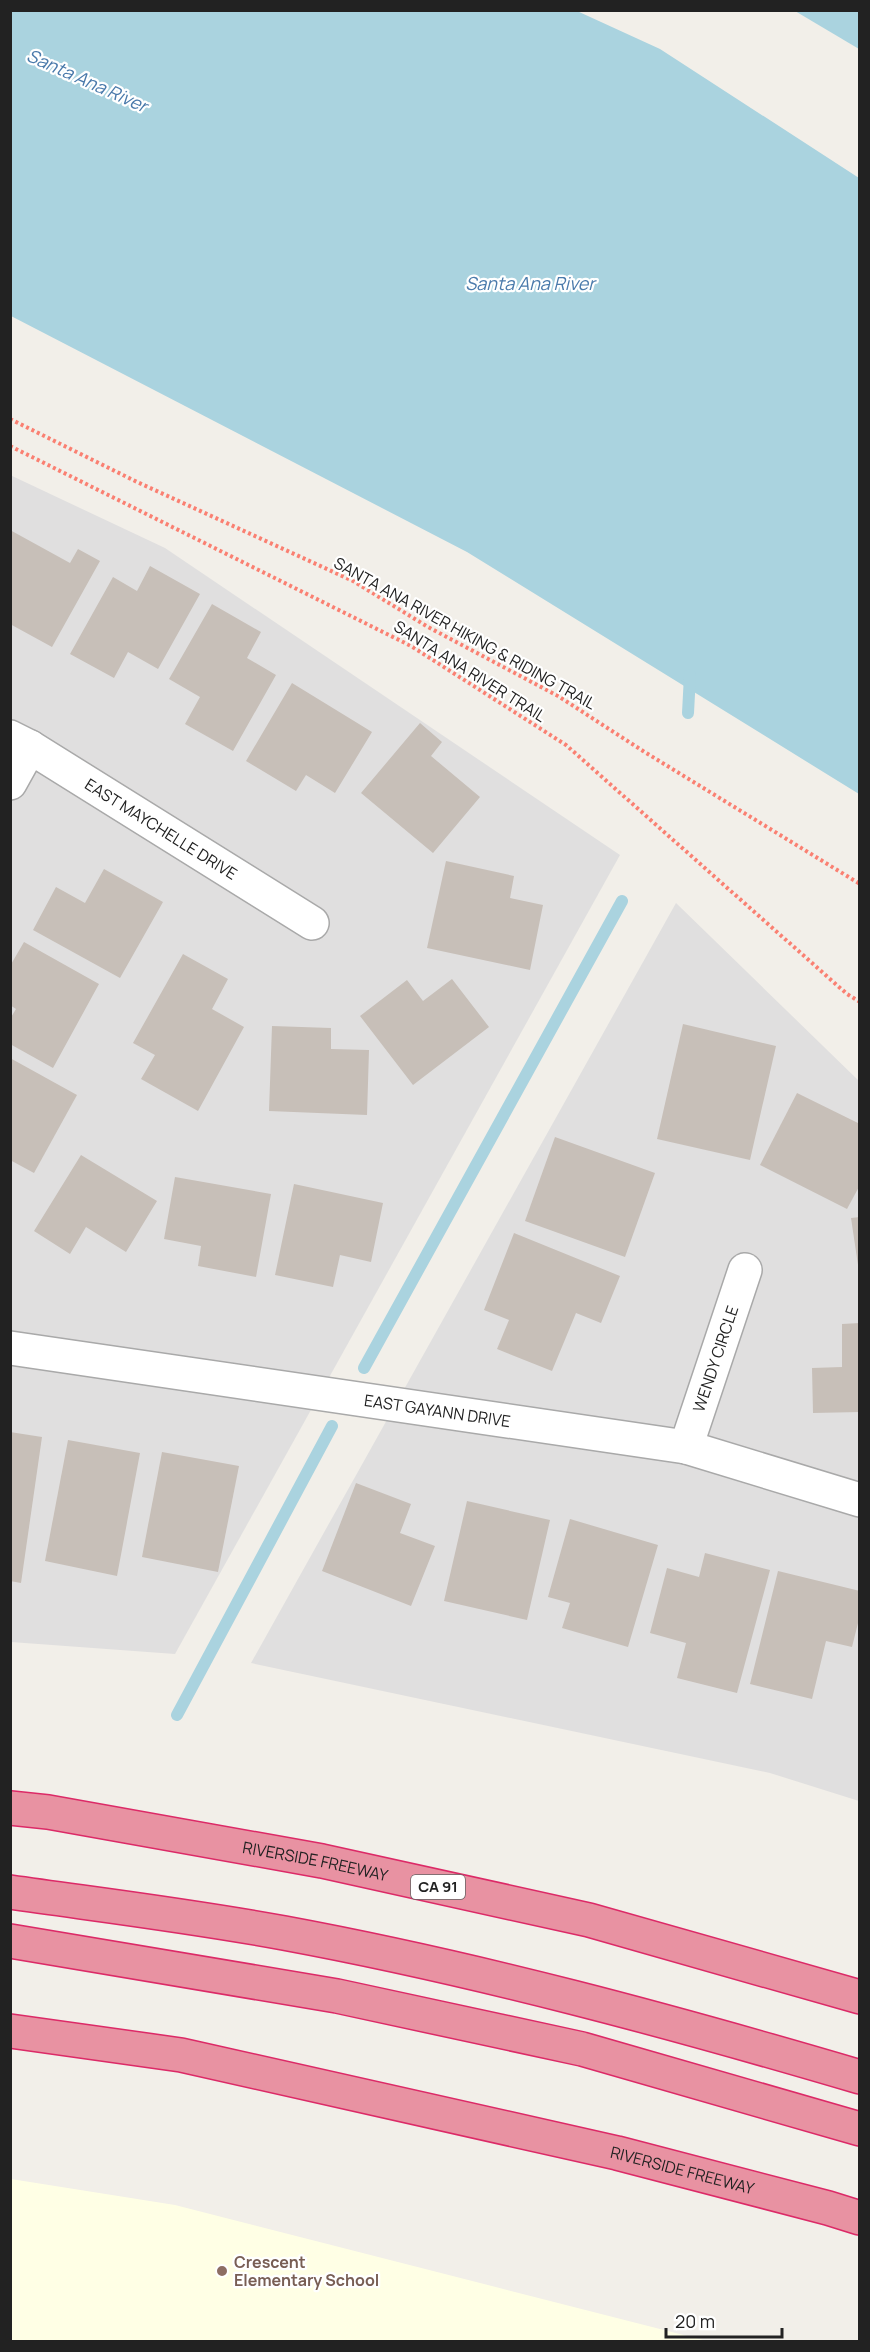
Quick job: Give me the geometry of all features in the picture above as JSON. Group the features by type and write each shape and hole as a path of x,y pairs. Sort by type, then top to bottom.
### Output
{"highway":[{"name":"RIVERSIDE FREEWAY","path":"10,1808 48,1812 322,1860 589,1920 860,1996"},
{"path":"10,1892 283,1933 475,1974 730,2039 860,2078"},
{"path":"10,1941 337,1996 582,2049 860,2129"},
{"name":"RIVERSIDE FREEWAY","path":"10,2031 192,2057 617,2153 860,2218"}],"street":[{"path":"10,783 20,742"},
{"name":"EAST MAYCHELLE DRIVE","path":"20,742 312,923"},
{"name":"WENDY CIRCLE","path":"686,1447 745,1270"},
{"name":"EAST GAYANN DRIVE","path":"10,1348 686,1447 860,1500"}],"path":[{"name":"SANTA ANA RIVER HIKING & RIDING TRAIL","path":"10,419 137,482 352,581 428,627 558,696 860,884"},
{"name":"SANTA ANA RIVER TRAIL","path":"10,446 411,646 566,745 847,994 860,1002"}],"shaded area":[{"path":"10,475 165,548 620,855 175,1654 11,1642"},
{"path":"676,903 859,1081 859,1801 770,1773 251,1663"},
{"name":"Crescent Elementary School","path":"11,2179 175,2205 707,2341 11,2341"}],"water":[{"name":"Santa Ana River","path":"10,11 577,11 660,49 859,178 859,794 467,552 11,316"},
{"path":"795,11 859,11 859,49"}],"building":[{"path":"10,530 70,563 78,549 100,561 52,647 10,624"},
{"path":"150,566 200,594 158,669 128,652 114,678 70,654 113,577 137,591"},
{"path":"212,604 261,632 247,658 276,675 233,751 185,724 200,697 169,679"},
{"path":"292,683 372,732 335,793 306,775 296,791 246,761"},
{"path":"420,723 442,742 431,756 480,797 433,853 361,793"},
{"path":"446,861 514,876 510,898 543,905 530,970 427,948"},
{"path":"104,869 163,902 120,978 33,930 56,887 85,903"},
{"path":"24,942 99,984 53,1068 10,1044 10,1019 16,1009 10,1005 10,966"},
{"path":"183,954 228,979 212,1009 244,1027 198,1111 141,1079 155,1055 133,1043"},
{"path":"452,979 489,1027 413,1085 360,1016 407,980 423,1001"},
{"path":"683,1024 776,1046 750,1160 657,1139"},
{"path":"272,1026 331,1028 331,1049 369,1050 367,1115 269,1111"},
{"path":"10,1058 77,1095 34,1173 10,1160"},
{"path":"797,1093 860,1124 860,1185 847,1209 760,1165"},
{"path":"555,1137 655,1173 625,1257 525,1221"},
{"path":"81,1155 157,1201 126,1252 86,1227 70,1254 34,1231"},
{"path":"175,1177 271,1194 256,1277 198,1266 201,1246 164,1239"},
{"path":"294,1184 383,1203 371,1262 340,1255 333,1287 275,1275"},
{"path":"860,1217 860,1265 858,1265 851,1218"},
{"path":"514,1233 620,1276 601,1323 576,1313 552,1371 497,1349 509,1320 484,1310"},
{"path":"860,1323 860,1412 813,1413 812,1368 842,1367 842,1324"},
{"path":"10,1432 42,1437 21,1583 10,1581"},
{"path":"68,1440 140,1453 117,1576 45,1561"},
{"path":"162,1452 239,1466 218,1572 142,1557"},
{"path":"356,1483 411,1504 400,1533 435,1546 411,1606 322,1571"},
{"path":"467,1501 550,1520 527,1620 444,1601"},
{"path":"570,1519 658,1545 628,1647 562,1628 570,1603 548,1597"},
{"path":"705,1553 770,1570 737,1693 677,1678 686,1643 650,1633 667,1568 699,1577"},
{"path":"778,1571 860,1591 860,1615 852,1647 826,1641 812,1699 750,1684"}],"waterway":[{"path":"688,713 690,675"},
{"path":"364,1368 622,901"},
{"path":"177,1715 332,1426"}],"place":[{"name":"Crescent Elementary School","path":"222,2271"}]}
